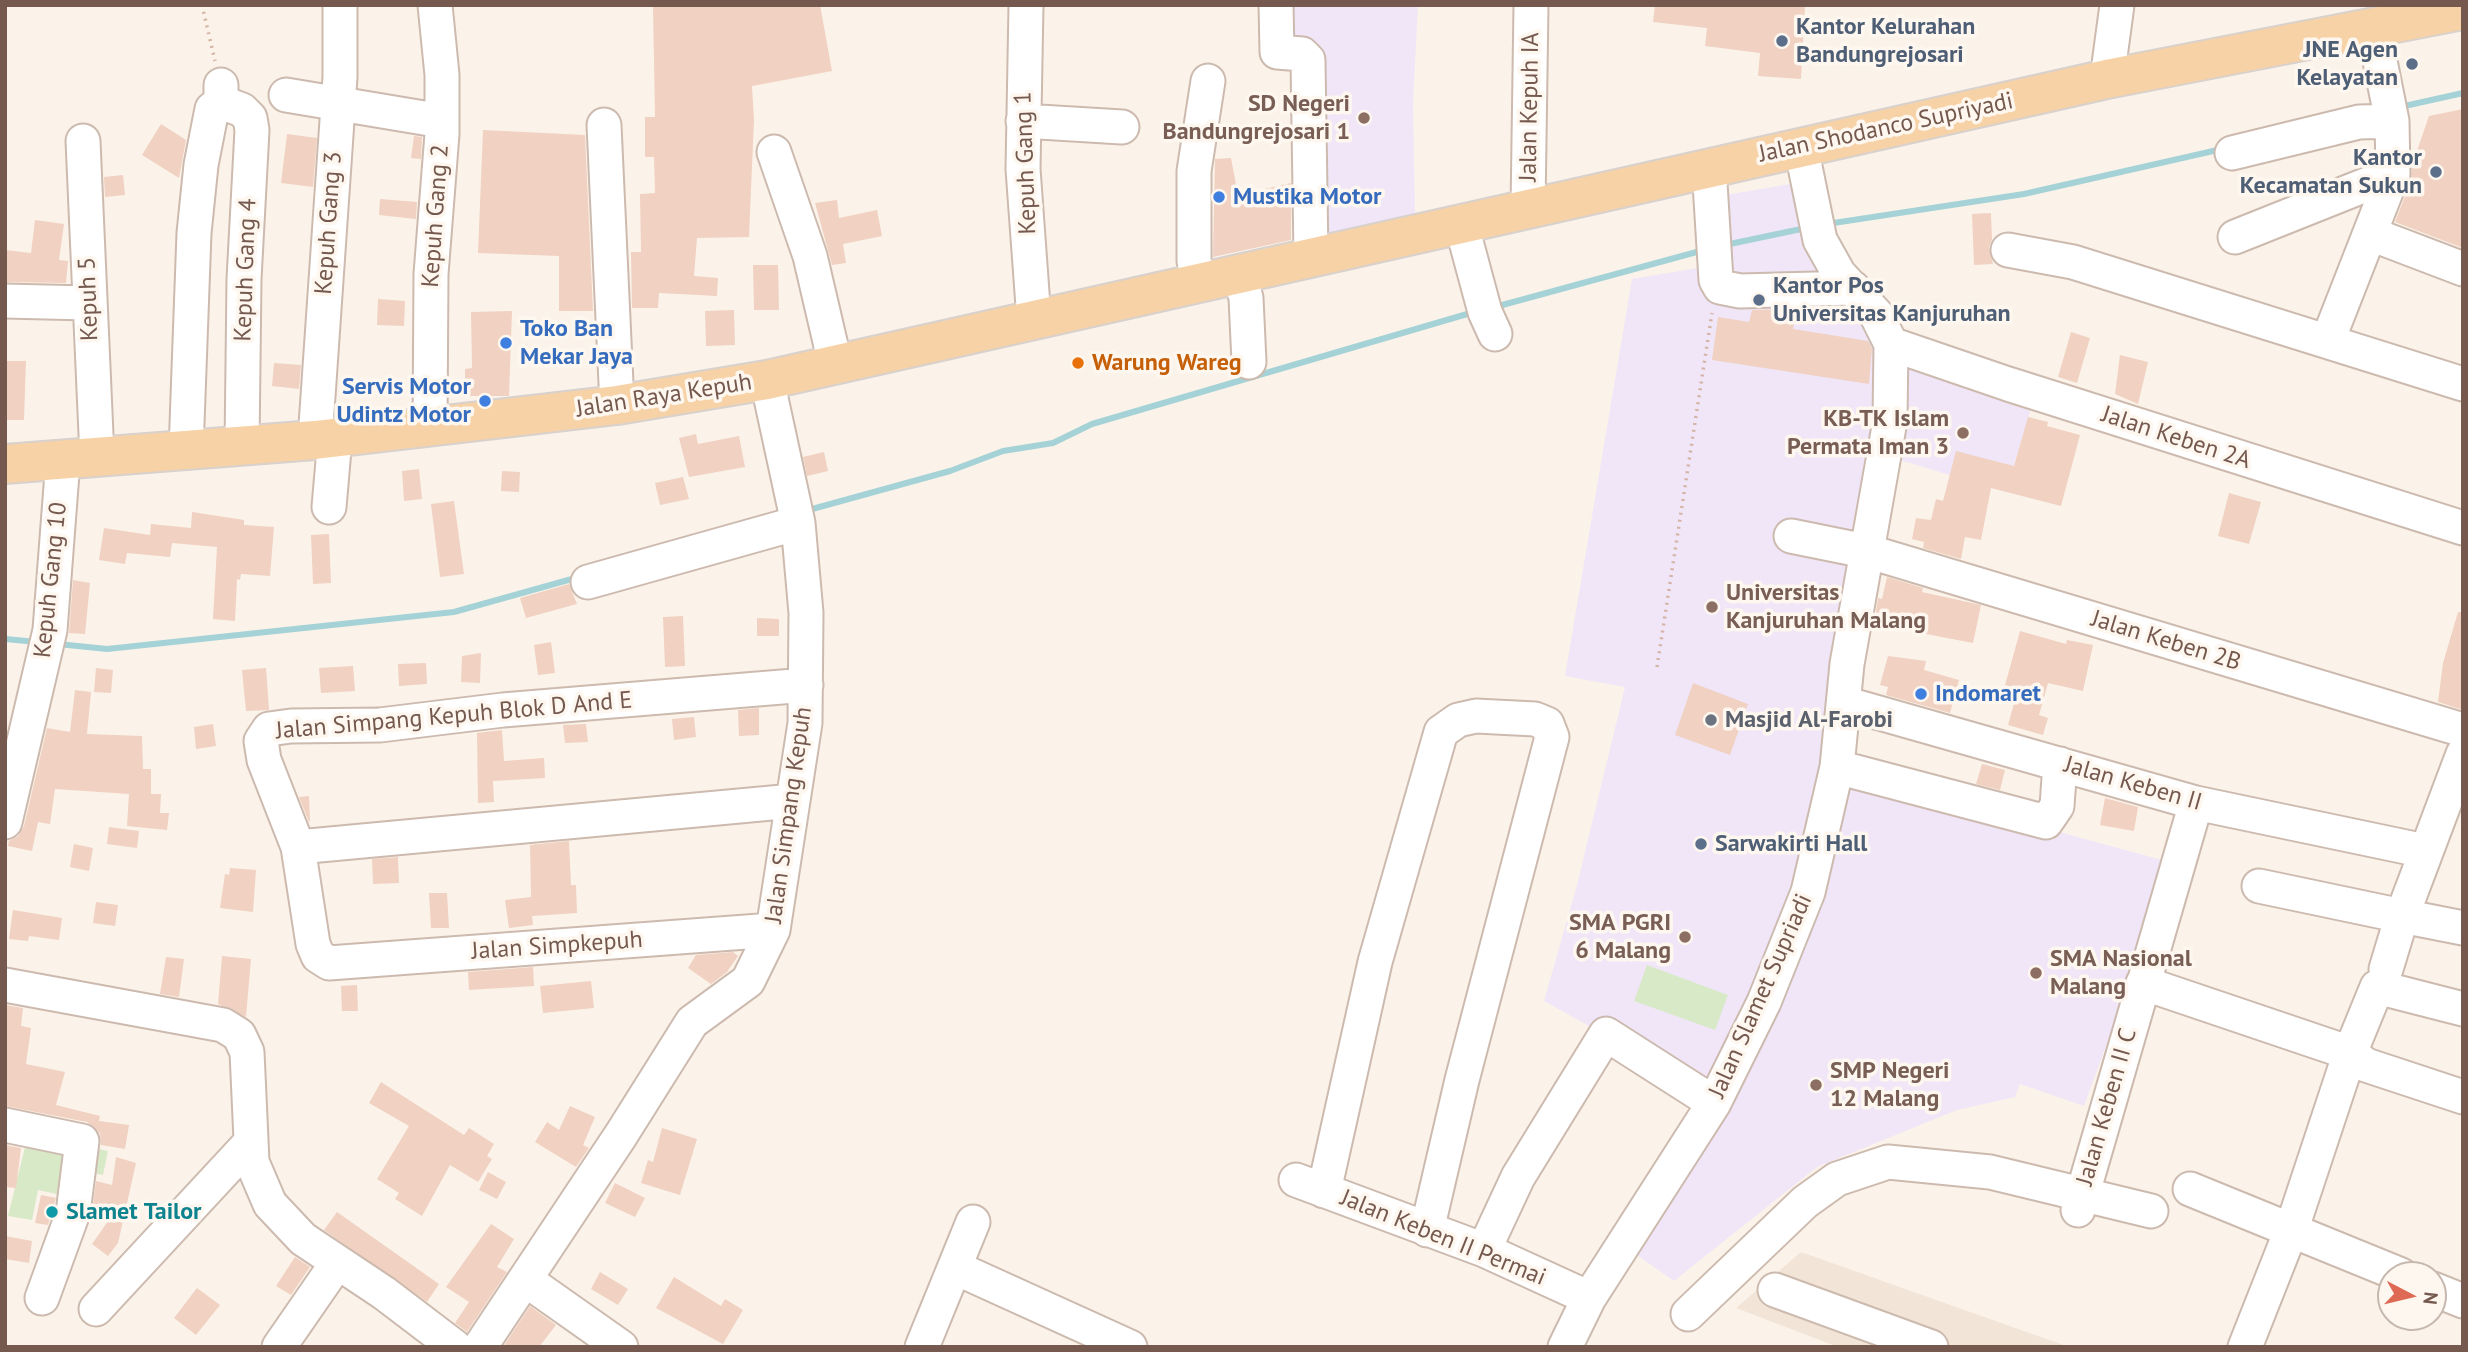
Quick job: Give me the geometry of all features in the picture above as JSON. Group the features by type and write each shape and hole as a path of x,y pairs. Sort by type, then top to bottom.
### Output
{"main road":[{"name":"Jalan Shodanco Supriyadi","path":"1311,257 2107,79 2463,10"},
{"name":"Jalan Raya Kepuh","path":"5,464 325,439 617,405 767,380 1311,257"}],"street":[{"name":"Kepuh Gang 3","path":"330,507 325,439 340,5"},
{"name":"Kepuh Gang 2","path":"430,428 431,274 442,121 442,75 435,5"},
{"name":"Kepuh Gang 1","path":"1026,5 1023,169 1034,320"},
{"path":"1276,5 1276,52 1307,56 1311,257"},
{"name":"Jalan Kepuh IA","path":"1528,208 1531,5"},
{"path":"2107,79 2117,5"},
{"path":"2328,340 2393,174 2390,110 2373,26"},
{"path":"1199,283 1194,261 1194,171 1208,81"},
{"path":"286,95 442,121"},
{"path":"186,451 190,316 200,179 212,109 224,97"},
{"name":"Kepuh Gang 4","path":"224,97 250,118 253,130 244,266 242,446"},
{"path":"2232,153 2359,122 2390,110"},
{"path":"1023,121 1122,127"},
{"path":"604,125 617,405"},
{"name":"Kepuh 5","path":"80,459 88,303 83,141"},
{"name":"Jalan Slamet Supriadi","path":"1565,1347 1589,1298 1714,1104 1764,1002 1808,892 1837,767 1847,664 1870,552 1890,421 1891,344 1876,314 1839,274 1817,228 1801,147"},
{"path":"774,152 810,256 835,363"},
{"path":"1709,167 1716,274 1720,287 1740,291 1853,288"},
{"path":"2235,237 2393,174"},
{"path":"1461,223 1486,311"},
{"path":"2371,234 2463,269"},
{"path":"2008,250 2073,262 2463,384"},
{"path":"1239,274 1246,298 1249,362"},
{"path":"5,301 88,303"},
{"name":"Jalan Keben 2A","path":"1891,344 2008,384 2463,528"},
{"name":"Jalan Simpang Kepuh","path":"480,1347 692,1022 748,981 774,930 805,723 806,613 795,513 767,380"},
{"name":"Kepuh Gang 10","path":"5,821 50,630 80,459"},
{"path":"588,582 795,513"},
{"name":"Jalan Keben 2B","path":"1791,536 1870,552 2463,730"},
{"name":"Jalan Simpang Kepuh Blok D And E","path":"298,848 261,750 264,734 269,729 291,726 380,725 503,710 806,685"},
{"name":"Jalan Keben II","path":"1844,703 2196,803 2426,851"},
{"name":"Jalan Keben II Permai","path":"1427,1230 1462,1080 1552,737 1547,724 1535,719 1476,716 1458,720 1441,732 1310,1186 1427,1230 1484,1250 1589,1298"},
{"path":"2386,969 2402,916 2463,754"},
{"path":"1837,767 2046,822 2057,806 2060,764"},
{"path":"298,848 793,801"},
{"name":"Jalan Keben II C","path":"2080,1201 2196,803"},
{"name":"Jalan Simpkepuh","path":"298,848 313,944 322,960 340,962 774,930"},
{"path":"2259,886 2463,928"},
{"path":"2143,983 2350,1053 2366,1065 2463,1097"},
{"path":"5,985 223,1025 239,1035 247,1052 252,1162 270,1204 303,1239 384,1293 455,1347"},
{"path":"2245,1347 2292,1228 2350,1053 2377,987 2463,1009"},
{"path":"1484,1250 1518,1177 1606,1034 1714,1104"},
{"path":"5,1125 82,1141 73,1213 42,1298"},
{"path":"96,1309 250,1143"},
{"path":"1688,1314 1805,1202 1837,1179 1888,1162 1990,1172 2080,1201 2151,1211"},
{"path":"2190,1189 2377,1265"},
{"path":"922,1347 973,1222"},
{"path":"279,1347 337,1263"},
{"path":"956,1268 1130,1347"},
{"path":"526,1280 621,1347"},
{"path":"1774,1290 1931,1347"}],"path":[{"path":"202,5 204,25 224,97"},
{"path":"1657,667 1707,361 1716,274"}],"shaded area":[{"name":"SD Negeri Bandungrejosari 1","path":"1282,5 1418,5 1413,103 1415,216 1314,238 1316,48 1281,48"},
{"name":"Universitas Kanjuruhan Malang","path":"1802,182 1879,338 1883,375 1817,820 1771,960 1713,1087 1607,1023 1589,1026 1544,1001 1577,885 1625,687 1565,676 1632,279 1704,267 1702,199"},
{"name":"KB-TK Islam Permata Iman 3","path":"1904,364 2032,405 2006,492 1900,460"},
{"path":"1854,776 2173,863 2084,1106 2020,1084 2015,1097 1957,1110 1817,1167 1674,1281 1634,1253 1806,938 1838,841"},
{"path":"1801,1252 2069,1347 1838,1347 1736,1308"}],"green space":[{"path":"1647,965 1728,995 1715,1030 1634,1001"},
{"path":"28,1135 78,1145 71,1197 38,1190 32,1220 8,1216"},
{"path":"85,1146 108,1151 103,1175 82,1171"}],"building":[{"path":"653,5 820,5 832,71 752,86 754,120 749,237 697,238 694,276 718,278 717,296 659,293 658,308 632,308 631,252 641,252 640,194 655,193 654,157 645,157 645,117 655,117"},
{"path":"1655,5 1805,5 1801,79 1758,76 1760,53 1705,46 1707,28 1653,22"},
{"name":"Kantor Kecamatan Sukun","path":"2463,109 2463,248 2395,222 2411,181 2412,165 2429,116"},
{"path":"161,124 186,140 179,178 142,155"},
{"path":"483,130 585,135 593,311 559,311 559,256 478,253"},
{"path":"287,134 317,138 313,187 281,183"},
{"path":"414,136 422,137 421,159 411,158"},
{"path":"1231,158 1238,195 1291,183 1291,240 1213,257 1215,159"},
{"path":"123,175 125,195 105,197 104,177"},
{"path":"380,199 417,202 416,219 379,215"},
{"path":"837,200 839,218 877,210 882,236 843,244 846,263 832,265 815,203"},
{"path":"1991,213 1992,240 1989,247 1993,264 1974,265 1972,214"},
{"path":"35,220 64,224 59,260 68,261 66,283 5,282 5,250 31,253"},
{"path":"753,265 778,265 779,310 754,310"},
{"path":"378,299 405,301 404,326 377,325"},
{"path":"1791,309 1796,313 1793,329 1868,341 1872,348 1869,384 1712,360 1718,317 1749,322 1752,310"},
{"path":"734,310 735,345 706,346 705,311"},
{"path":"512,311 509,396 465,396 465,369 472,368 471,312"},
{"path":"2071,332 2090,338 2077,383 2058,377"},
{"path":"2120,355 2148,362 2138,404 2115,394"},
{"path":"5,361 26,361 24,420 5,420"},
{"path":"274,363 301,365 299,389 272,386"},
{"path":"2028,417 2048,422 2047,426 2080,435 2061,506 1991,488 1981,540 1965,537 1961,559 1923,548 1924,542 1912,539 1916,518 1931,520 1936,499 1943,501 1956,451 2014,466"},
{"path":"696,434 698,444 739,436 745,467 689,477 679,438"},
{"path":"824,452 828,471 807,476 803,457"},
{"path":"419,469 422,499 404,501 402,471"},
{"path":"502,471 520,472 519,492 501,491"},
{"path":"683,477 689,499 660,505 655,483"},
{"path":"2229,493 2261,502 2249,544 2218,536"},
{"path":"454,501 464,574 440,577 431,504"},
{"path":"192,512 244,520 244,525 274,527 270,576 241,574 240,580 237,579 235,621 213,619 217,547 172,543 170,557 127,553 125,564 99,560 104,528 150,535 151,524 191,528"},
{"path":"329,534 331,583 313,584 311,535"},
{"path":"1887,577 1923,588 1922,592 1981,605 1973,643 1874,624 1878,598 1882,599"},
{"path":"73,580 90,583 85,634 69,633"},
{"path":"569,584 577,604 526,618 520,598"},
{"path":"2458,612 2463,612 2463,710 2438,702 2443,663"},
{"path":"683,616 685,666 665,667 663,617"},
{"path":"757,618 779,619 779,636 757,636"},
{"path":"2020,631 2066,644 2067,640 2093,645 2083,691 2048,683 2039,715 2048,718 2043,735 2008,725 2017,693 2004,689"},
{"path":"551,642 555,673 538,675 534,645"},
{"path":"481,653 480,683 461,682 462,656"},
{"name":"Indomaret","path":"1888,656 1926,661 1924,670 1959,680 1950,713 1886,695 1888,687 1880,685"},
{"path":"426,663 427,684 399,686 398,664"},
{"path":"353,666 355,691 321,693 319,668"},
{"path":"96,668 113,670 111,693 94,692"},
{"path":"266,668 269,710 246,711 242,670"},
{"name":"Masjid Al-Farobi","path":"1693,683 1748,704 1730,755 1675,735"},
{"path":"75,690 91,692 87,734 142,736 143,769 151,769 151,794 161,794 160,813 169,813 167,830 127,826 129,794 55,789 50,824 38,822 32,851 8,846 9,841 18,836 24,826 47,728 70,732"},
{"path":"759,708 759,735 739,736 738,710"},
{"path":"694,717 696,737 674,740 672,719"},
{"path":"213,724 216,746 196,749 194,727"},
{"path":"586,724 588,742 565,743 563,725"},
{"path":"502,730 504,761 544,758 545,778 493,781 494,802 478,803 477,733"},
{"path":"1982,764 2005,770 2000,790 1976,784"},
{"path":"309,796 310,821 309,822 299,797"},
{"path":"2105,798 2138,807 2134,831 2100,825"},
{"path":"109,827 139,831 137,848 107,844"},
{"path":"569,841 571,885 576,885 577,913 532,916 533,925 509,928 505,900 531,897 530,845"},
{"path":"74,844 93,848 89,871 70,867"},
{"path":"398,857 399,883 373,884 372,859"},
{"path":"230,868 256,870 253,912 220,908 225,874 229,875"},
{"path":"429,893 447,893 449,928 431,928"},
{"path":"96,902 118,905 115,926 93,923"},
{"path":"13,910 62,918 59,940 29,936 28,941 9,939"},
{"path":"733,952 738,956 727,972 711,984 688,968 696,955"},
{"path":"222,956 251,959 246,1017 218,1004"},
{"path":"166,957 184,959 179,997 160,994"},
{"path":"533,967 534,986 469,990 468,972"},
{"path":"591,981 594,1008 543,1013 540,986"},
{"path":"357,985 358,1011 342,1011 341,986"},
{"path":"5,1005 23,1008 21,1026 31,1028 26,1064 65,1072 56,1105 100,1116 99,1121 129,1125 125,1149 101,1145 100,1133 87,1122 5,1106"},
{"path":"381,1082 464,1135 469,1128 494,1144 487,1156 492,1159 478,1182 450,1165 422,1216 395,1199 399,1193 377,1179 409,1126 369,1103"},
{"path":"570,1106 595,1117 583,1145 589,1148 576,1167 535,1142 547,1122 559,1130"},
{"path":"662,1128 697,1139 680,1195 641,1183 648,1160 653,1162"},
{"path":"5,1145 21,1148 16,1188 5,1187"},
{"path":"116,1157 136,1163 118,1243 108,1256 92,1244 111,1217 92,1213 96,1181 112,1185"},
{"path":"488,1172 506,1182 497,1199 479,1190"},
{"path":"615,1183 645,1198 635,1217 605,1203"},
{"path":"41,1195 56,1198 48,1225 35,1223"},
{"path":"337,1212 439,1284 427,1302 324,1230"},
{"path":"491,1224 514,1239 497,1267 507,1272 467,1332 455,1323 469,1302 446,1287"},
{"path":"5,1236 32,1241 29,1263 5,1259"},
{"path":"295,1257 310,1267 291,1295 276,1286"},
{"path":"600,1272 628,1289 618,1305 591,1289"},
{"path":"674,1277 721,1306 725,1299 743,1310 723,1344 656,1308"},
{"path":"197,1288 220,1305 196,1335 174,1318"},
{"path":"530,1306 556,1325 539,1347 503,1347"}],"waterway":[{"path":"2400,107 2463,93"},
{"path":"1827,224 2024,194 2222,149"},
{"path":"1725,245 1806,228"},
{"path":"1495,307 1704,250"},
{"path":"805,511 950,471 1003,451 1053,443 1092,424 1474,312"},
{"path":"58,644 107,649 454,612 579,577"},
{"path":"5,639 37,642"}],"place":[{"name":"Kantor Kelurahan Bandungrejosari","path":"1782,41"},
{"name":"JNE Agen Kelayatan","path":"2412,64"},
{"name":"SD Negeri Bandungrejosari 1","path":"1364,118"},
{"name":"Kantor Kecamatan Sukun","path":"2436,172"},
{"name":"Mustika Motor","path":"1219,197"},
{"name":"Kantor Pos Universitas Kanjuruhan","path":"1759,300"},
{"name":"Toko Ban Mekar Jaya","path":"506,343"},
{"name":"Warung Wareg","path":"1078,363"},
{"name":"Servis Motor Udintz Motor","path":"485,401"},
{"name":"KB-TK Islam Permata Iman 3","path":"1963,433"},
{"name":"Universitas Kanjuruhan Malang","path":"1712,607"},
{"name":"Indomaret","path":"1921,694"},
{"name":"Masjid Al-Farobi","path":"1711,720"},
{"name":"Sarwakirti Hall","path":"1701,844"},
{"name":"SMA PGRI 6 Malang","path":"1685,937"},
{"name":"SMA Nasional Malang","path":"2036,973"},
{"name":"SMP Negeri 12 Malang","path":"1816,1085"},
{"name":"Slamet Tailor","path":"52,1212"}]}
